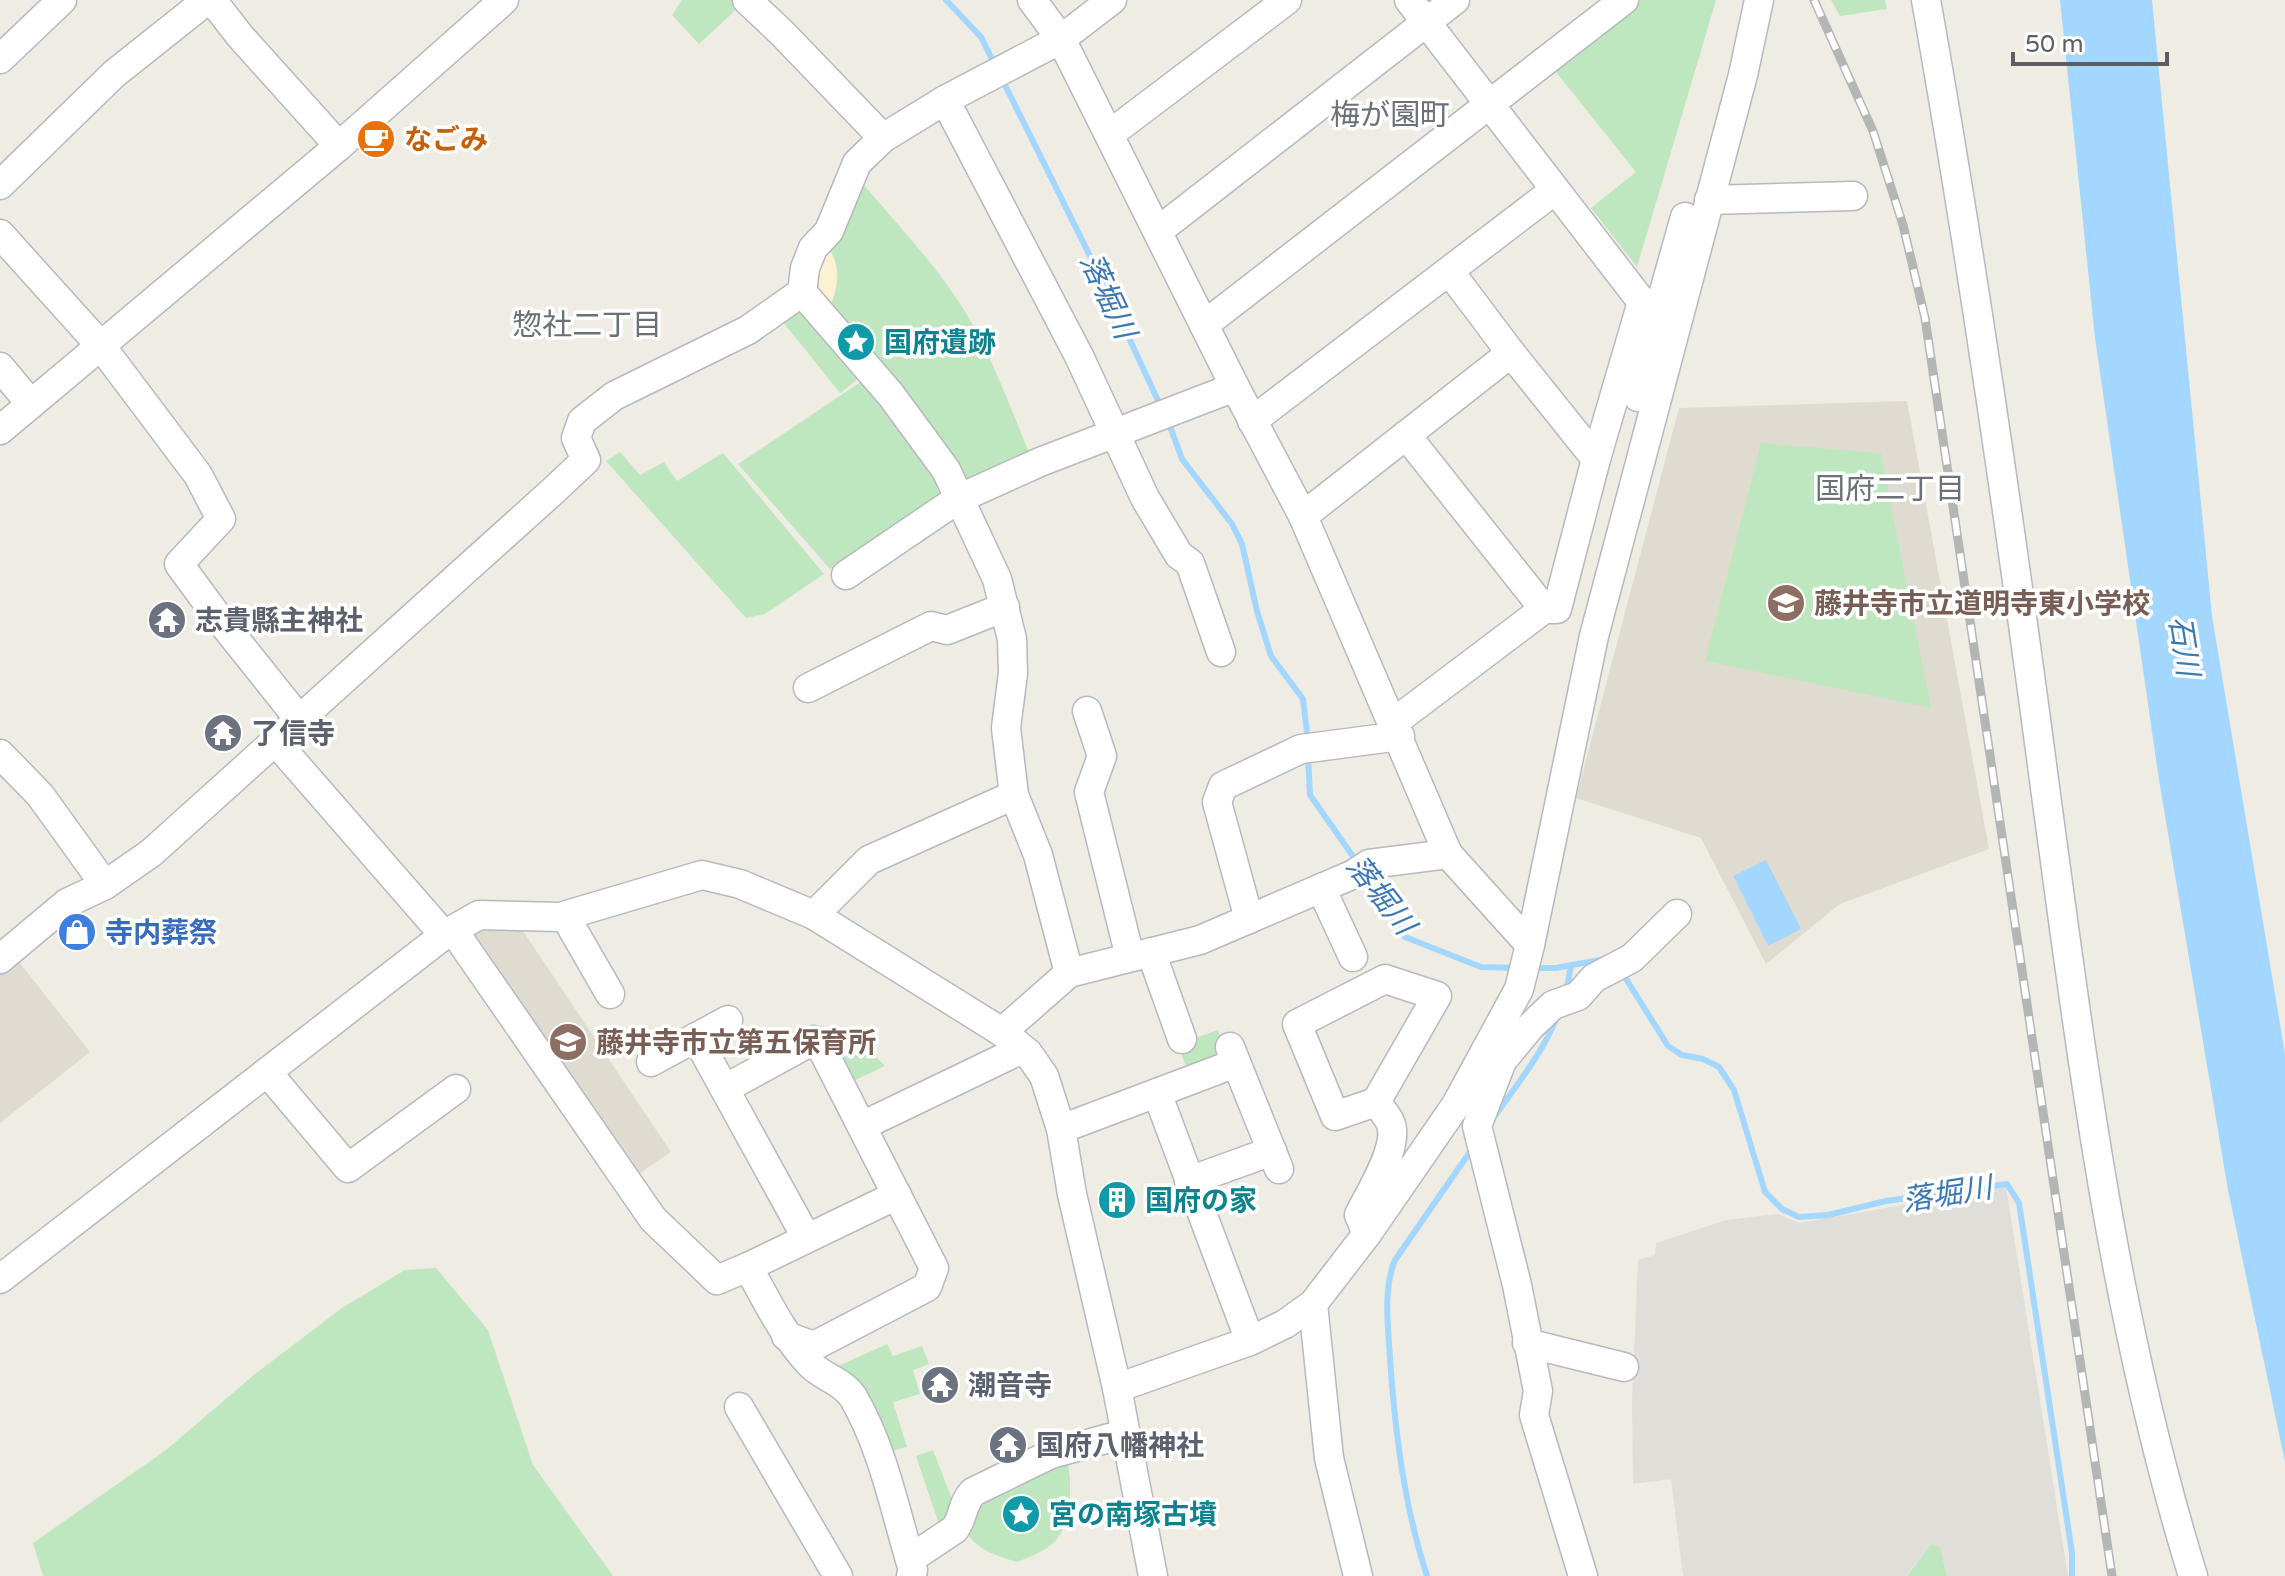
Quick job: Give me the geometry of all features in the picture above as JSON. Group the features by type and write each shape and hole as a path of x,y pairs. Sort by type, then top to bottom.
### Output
{"street":[{"path":"0,59 62,0"},
{"path":"0,185 114,74 210,0 339,146"},
{"path":"0,430 339,146 504,0"},
{"path":"747,0 883,138"},
{"path":"1032,0 1061,39 1252,421 1303,516 1448,854 1530,945"},
{"path":"0,959 67,903 105,885 151,853 586,460 576,438 582,421 614,396 748,330 802,292 805,268 813,248 829,231 857,163 883,138 945,100 1061,39 1112,0"},
{"path":"1110,134 1287,0"},
{"path":"1158,231 1417,11 1455,0"},
{"path":"1204,325 1624,0"},
{"path":"1583,1576 1534,1415 1538,1391 1517,1285 1480,1138 1494,1056 1519,989 1530,945 1590,635 1620,538 1743,75 1759,0"},
{"path":"1926,0 1987,367 2089,1118 2136,1369 2170,1503 2193,1576"},
{"path":"1417,11 1555,190 1651,304"},
{"path":"1249,919 1217,802 1223,786 1301,749 1396,730 1544,609 1557,609 1596,459 1719,100 1725,89 1743,75"},
{"path":"945,100 1079,356 1145,498 1179,555 1190,563 1221,652"},
{"path":"1252,421 1555,190"},
{"path":"1709,200 1853,196"},
{"path":"0,234 101,346 198,475 221,519 179,564 299,719"},
{"path":"1450,272 1596,459"},
{"path":"802,292 891,395 946,470 997,579 1012,639 1013,673 1006,728 1014,795 1038,855 1069,973"},
{"path":"1620,538 1610,515 1651,304"},
{"path":"1303,516 1511,353"},
{"path":"0,367 31,404"},
{"path":"846,575 958,499 1040,462 1235,387"},
{"path":"1406,435 1544,609"},
{"path":"808,688 931,626 947,630 1005,607"},
{"path":"1087,711 1102,756 1089,792 1140,955 1182,1039"},
{"path":"275,741 448,932 653,1219 717,1280 897,1195"},
{"path":"0,754 40,795 105,885"},
{"path":"814,915 869,860 1014,795"},
{"path":"862,1126 1012,1040 1069,973 1200,940 1362,869 1448,854"},
{"path":"0,1279 448,932 479,915 565,916 702,875 740,884 814,915 1012,1040 1044,1076 1061,1129 1072,1194 1117,1388 1153,1576"},
{"path":"1321,888 1353,957"},
{"path":"1117,1388 1250,1341 1285,1324 1313,1304 1494,1056 1553,1005 1578,996 1594,978 1632,958 1677,914"},
{"path":"565,916 610,994"},
{"path":"1385,979 1437,996 1376,1102 1335,1116 1297,1024 1385,979"},
{"path":"651,1062 728,1020"},
{"path":"696,1037 806,1237"},
{"path":"726,1088 814,1040 821,1047 934,1268 927,1287 814,1346 786,1336"},
{"path":"1061,1129 1157,1093 1233,1055 1276,1160 1189,1181"},
{"path":"267,1072 348,1168 456,1089"},
{"path":"1157,1093 1250,1341"},
{"path":"1367,1234 1359,1215 1385,1164 1393,1137 1391,1124 1376,1102"},
{"path":"748,1267 786,1336 813,1368 835,1380 851,1394 876,1447 911,1568 955,1529 965,1500 973,1492 1051,1454 1124,1434"},
{"path":"1313,1304 1329,1458 1358,1576"},
{"path":"1527,1343 1624,1367"},
{"path":"739,1407 838,1576"}],"shaded area":[{"name":"藤井寺市立道明寺東小学校","path":"1907,401 1989,849 1840,904 1766,964 1701,838 1576,798 1679,408"},
{"name":"藤井寺市立第五保育所","path":"478,923 521,928 671,1152 631,1179 465,932"},
{"path":"16,958 90,1052 0,1123 0,970"},
{"path":"2006,1187 2068,1576 1947,1576 1940,1547 1931,1544 1906,1576 1683,1576 1671,1479 1633,1484 1632,1400 1638,1260 1655,1255 1656,1243 1726,1220 1778,1214 1799,1223"}],"green space":[{"path":"682,0 735,0 740,6 699,44 672,15"},
{"path":"1639,0 1716,0 1637,267 1591,208 1636,172 1552,67"},
{"path":"1831,0 1885,0 1887,9 1840,16"},
{"path":"857,177 928,260 966,313 993,367 1032,460 963,492 812,286"},
{"path":"802,299 866,373 840,393 779,317"},
{"path":"865,379 936,469 943,496 830,569 738,464"},
{"path":"1761,443 1881,453 1931,708 1705,661"},
{"path":"620,452 640,475 664,462 677,481 723,453 824,574 765,614 746,618 606,461"},
{"path":"1218,1030 1228,1057 1188,1072 1178,1044"},
{"path":"852,1033 885,1066 849,1083 834,1056"},
{"path":"436,1268 488,1330 533,1465 613,1576 43,1576 33,1543 166,1450 255,1374 342,1308 405,1270"},
{"path":"887,1344 893,1356 922,1346 929,1364 913,1370 920,1394 893,1402 907,1447 884,1453 836,1367"},
{"path":"933,1450 955,1507 942,1533 916,1456"},
{"path":"1066,1455 1070,1477 1067,1515 1064,1527 1051,1545 1017,1562 987,1551 969,1537 965,1530 971,1506"},
{"path":"1931,1544 1940,1547 1947,1576 1907,1576"}],"sand":[{"path":"826,247 837,269 836,287 828,312 811,294"}],"water":[{"name":"石川","path":"2060,0 2152,0 2212,616 2285,1054 2285,1462 2228,1190 2159,780 2095,338"},
{"path":"1766,860 1801,929 1768,946 1733,876"}],"waterway":[{"name":"落堀川","path":"946,0 981,37 995,65"},
{"name":"落堀川","path":"1002,79 1161,407"},
{"name":"落堀川","path":"1168,421 1182,459 1232,524 1242,544 1271,656 1303,699 1308,741"},
{"name":"落堀川","path":"1308,756 1310,795 1357,862"},
{"name":"落堀川","path":"1365,875 1405,937 1481,967 1518,968"},
{"name":"落堀川","path":"1533,968 1556,968 1605,959"},
{"path":"1566,993 1571,965"},
{"name":"落堀川","path":"1623,974 1668,1046 1682,1055 1703,1059 1719,1067 1734,1090 1765,1192 1782,1209 1799,1217 1828,1215 1886,1201 2007,1184 2019,1203 2072,1553 2072,1576"},
{"path":"1492,1120 1537,1056 1558,1014"},
{"path":"1427,1576 1412,1523 1398,1441 1388,1333 1389,1283 1395,1260 1472,1149"}],"railway":[{"path":"1814,0 1873,131 1903,225 1925,318 2112,1576"}],"place":[{"name":"なごみ","path":"376,139"},
{"name":"国府遺跡","path":"856,342"},
{"name":"藤井寺市立道明寺東小学校","path":"1786,603"},
{"name":"志貴縣主神社","path":"167,620"},
{"name":"了信寺","path":"223,733"},
{"name":"寺内葬祭","path":"77,932"},
{"name":"藤井寺市立第五保育所","path":"568,1042"},
{"name":"国府の家","path":"1117,1200"},
{"name":"潮音寺","path":"940,1385"},
{"name":"国府八幡神社","path":"1008,1445"},
{"name":"宮の南塚古墳","path":"1021,1514"}],"district":[{"name":"梅が園町","path":"1390,115"},
{"name":"惣社二丁目","path":"587,325"},
{"name":"国府二丁目","path":"1890,489"}]}
